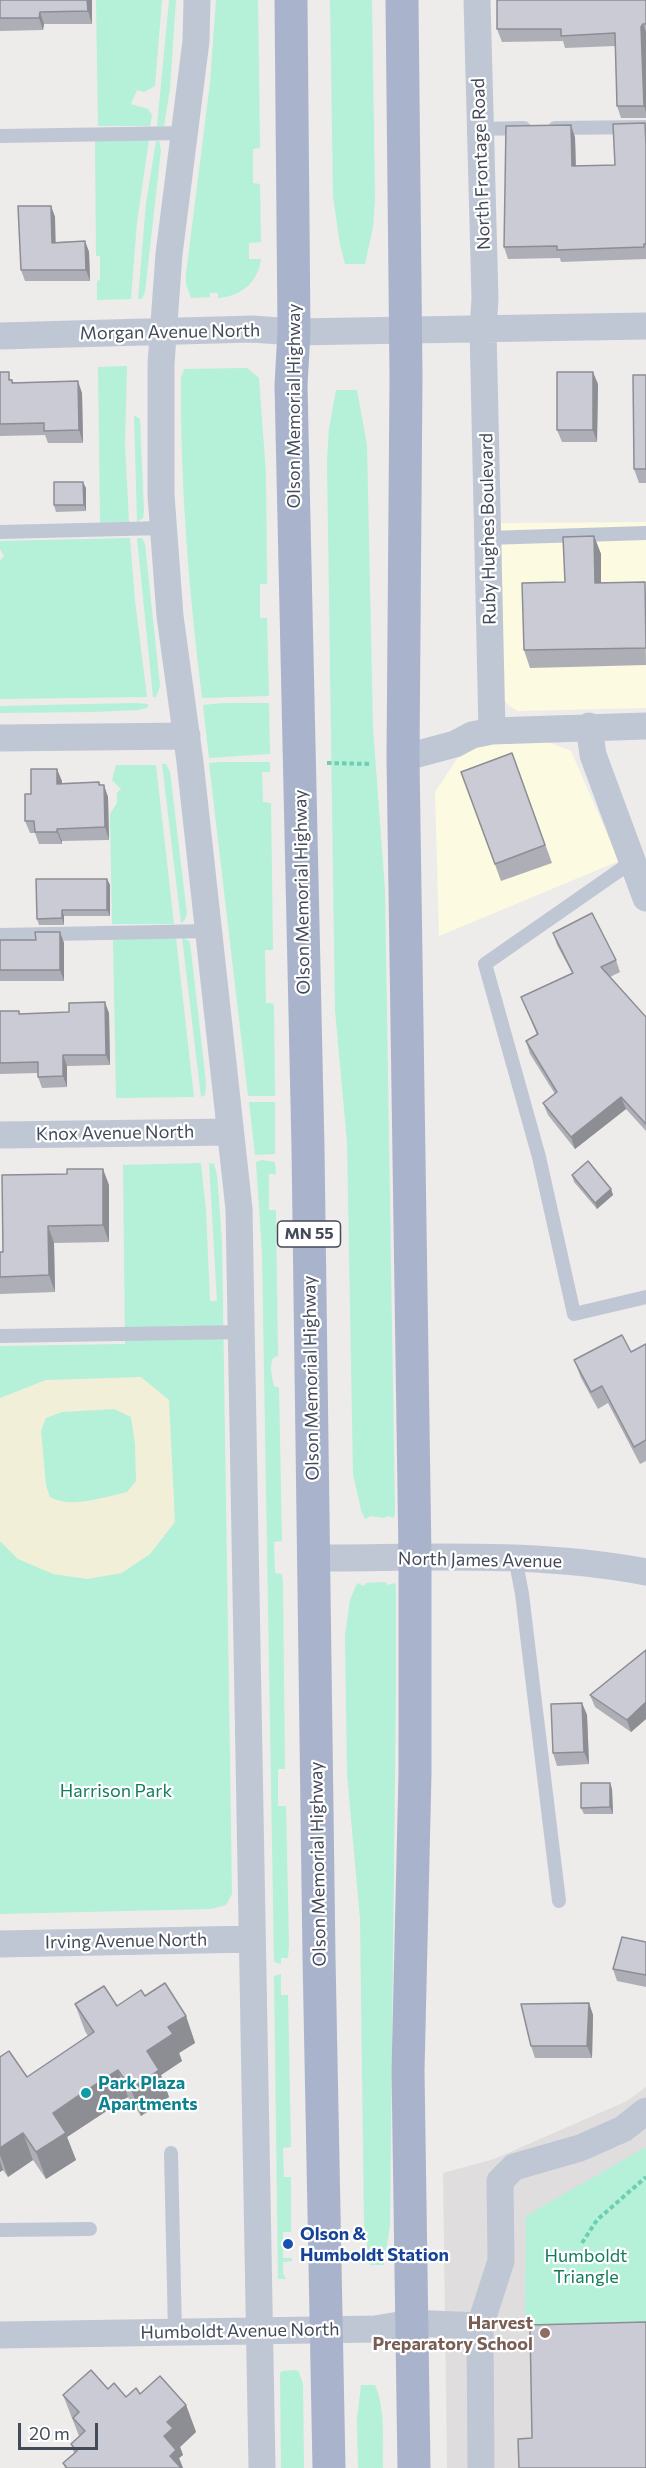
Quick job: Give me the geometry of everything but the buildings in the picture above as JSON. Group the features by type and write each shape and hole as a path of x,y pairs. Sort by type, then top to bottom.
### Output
{"main road":[{"name":"Olson Memorial Highway","path":"291,0 294,332 291,385 308,1148 325,2330 329,2468"},
{"path":"402,0 405,329 403,758 415,1558 415,1773 408,2071 414,2468"}],"street":[{"path":"197,0 196,41 169,254 163,332 160,375 161,495 170,616 187,736 239,1209 262,2468"},
{"name":"North Frontage Road","path":"477,0 485,299 483,328"},
{"name":"Morgan Avenue North","path":"0,336 252,329 294,332 646,326"},
{"name":"Ruby Hughes Boulevard","path":"483,328 492,731"},
{"path":"403,758 455,744 472,735 492,731 589,726 646,726"},
{"path":"589,726 593,755 646,898"},
{"path":"0,738 187,736"},
{"name":"Knox Avenue North","path":"0,1135 230,1132"},
{"name":"North James Avenue","path":"314,1558 516,1557 611,1565 646,1572"},
{"name":"Irving Avenue North","path":"0,1944 252,1939"},
{"path":"482,2468 480,2326 501,2261 500,2181 514,2167 580,2148 623,2129 646,2111"},
{"name":"Humboldt Avenue North","path":"0,2335 375,2329 411,2323 480,2326"}],"lane":[{"path":"479,129 646,127"},
{"path":"0,136 185,133"},
{"path":"0,532 163,528"},
{"path":"488,538 646,533"},
{"path":"633,861 485,964 539,1157 574,1314 646,1297"},
{"path":"0,935 208,931"},
{"path":"0,1336 243,1332"},
{"path":"516,1557 559,1901"},
{"path":"171,2153 176,2332"},
{"path":"0,2230 90,2229"}],"path":[{"path":"327,763 371,765"},
{"path":"582,2243 597,2220 646,2177"}],"shaded area":[{"path":"646,522 646,708 518,711 508,705 504,700 501,523"},
{"path":"499,742 548,742 571,751 619,861 439,936 435,792 459,756 476,748"},
{"name":"Harvest Preparatory School","path":"646,2087 646,2468 447,2468 443,2173 494,2159 627,2101"}],"green space":[{"path":"96,0 162,0 155,86 144,92 137,90 131,104 148,109 152,115 150,126 98,126"},
{"path":"169,0 176,0 170,88 164,126 157,126"},
{"path":"216,0 258,0 260,148 253,149 253,183 260,184 261,242 249,243 249,259 261,259 256,275 241,291 227,297 218,298 218,293 210,293 210,297 191,298 186,284 186,274 210,83"},
{"path":"330,0 372,0 375,200 373,227 365,264 345,264 333,196"},
{"path":"95,140 149,140 137,222 131,299 97,300 100,256 96,256"},
{"path":"156,141 159,141 161,150 145,292 142,299 138,299 146,203"},
{"path":"127,366 125,444 129,522 100,523 98,367"},
{"path":"247,368 259,378 266,474 267,584 260,584 260,618 267,618 269,696 202,698 186,538 181,378 184,369"},
{"path":"336,390 357,390 367,445 373,728 385,890 394,1518 371,1516 365,1519 353,1474 347,1142 335,1010 327,461 329,429"},
{"path":"134,415 140,419 144,512 143,518 137,522"},
{"path":"130,538 147,697 0,699 0,560 4,556 0,549 0,541"},
{"path":"137,538 142,538 145,544 160,686 156,697 153,697"},
{"path":"269,703 270,754 209,758 203,705"},
{"path":"148,704 148,707 139,710 94,712 0,713 0,706"},
{"path":"270,762 270,772 262,772 263,802 271,803 273,950 265,950 266,1003 273,1003 274,1007 275,1096 248,1096 209,763"},
{"path":"162,764 166,764 170,772 187,914 181,923"},
{"path":"116,765 156,765 174,924 112,924 110,814 117,803 117,793 121,789 112,780"},
{"path":"182,937 190,942 206,1083 205,1095 201,1097"},
{"path":"176,938 194,1097 116,1098 113,939"},
{"path":"249,1102 275,1102 275,1154 255,1155"},
{"path":"262,1160 275,1162 276,1174 269,1174 269,1210 276,1210 278,1356 273,1358 271,1368 274,1386 279,1388 282,1541 274,1542 275,1573 282,1574 283,1585 285,1769 278,1769 278,1806 286,1806 289,1945 288,1958 281,1958 281,1964 274,1962 262,1253 256,1162"},
{"name":"Harrison Park","path":"201,1163 206,1211 210,1301 217,1301 209,1163 214,1164 217,1175 222,1241 232,1894 226,1905 211,1909 0,1914 0,1346 125,1344 123,1165"},
{"path":"385,1582 388,1585 395,1583 396,1587 390,2225 384,2265 370,2265 364,2223 360,1919 347,1774 345,1636 350,1600 357,1583 364,1586 366,1583"},
{"path":"281,1974 281,1995 288,1995 291,2147 283,2148 284,2177 291,2177 291,2232 283,2232 283,2258 292,2258 292,2261 283,2262 283,2273 286,2279 278,2279 274,1976"},
{"name":"Humboldt Triangle","path":"646,2147 646,2327 537,2330 525,2318 526,2216"},
{"path":"296,2370 303,2384 304,2468 281,2468 280,2373"},
{"path":"361,2385 375,2385 381,2405 383,2468 358,2468 357,2419"}],"sand":[{"path":"141,1377 169,1400 175,1522 150,1554 122,1573 87,1579 53,1574 18,1559 0,1541 0,1398 46,1380","holes":["114,1409 131,1417 135,1444 136,1481 127,1492 78,1502 50,1497 46,1485 41,1431 46,1418 62,1412"]}],"place":[{"name":"Park Plaza Apartments","path":"86,2093"},
{"name":"Olson & Humboldt Station","path":"288,2244"},
{"name":"Harvest Preparatory School","path":"545,2333"}]}
